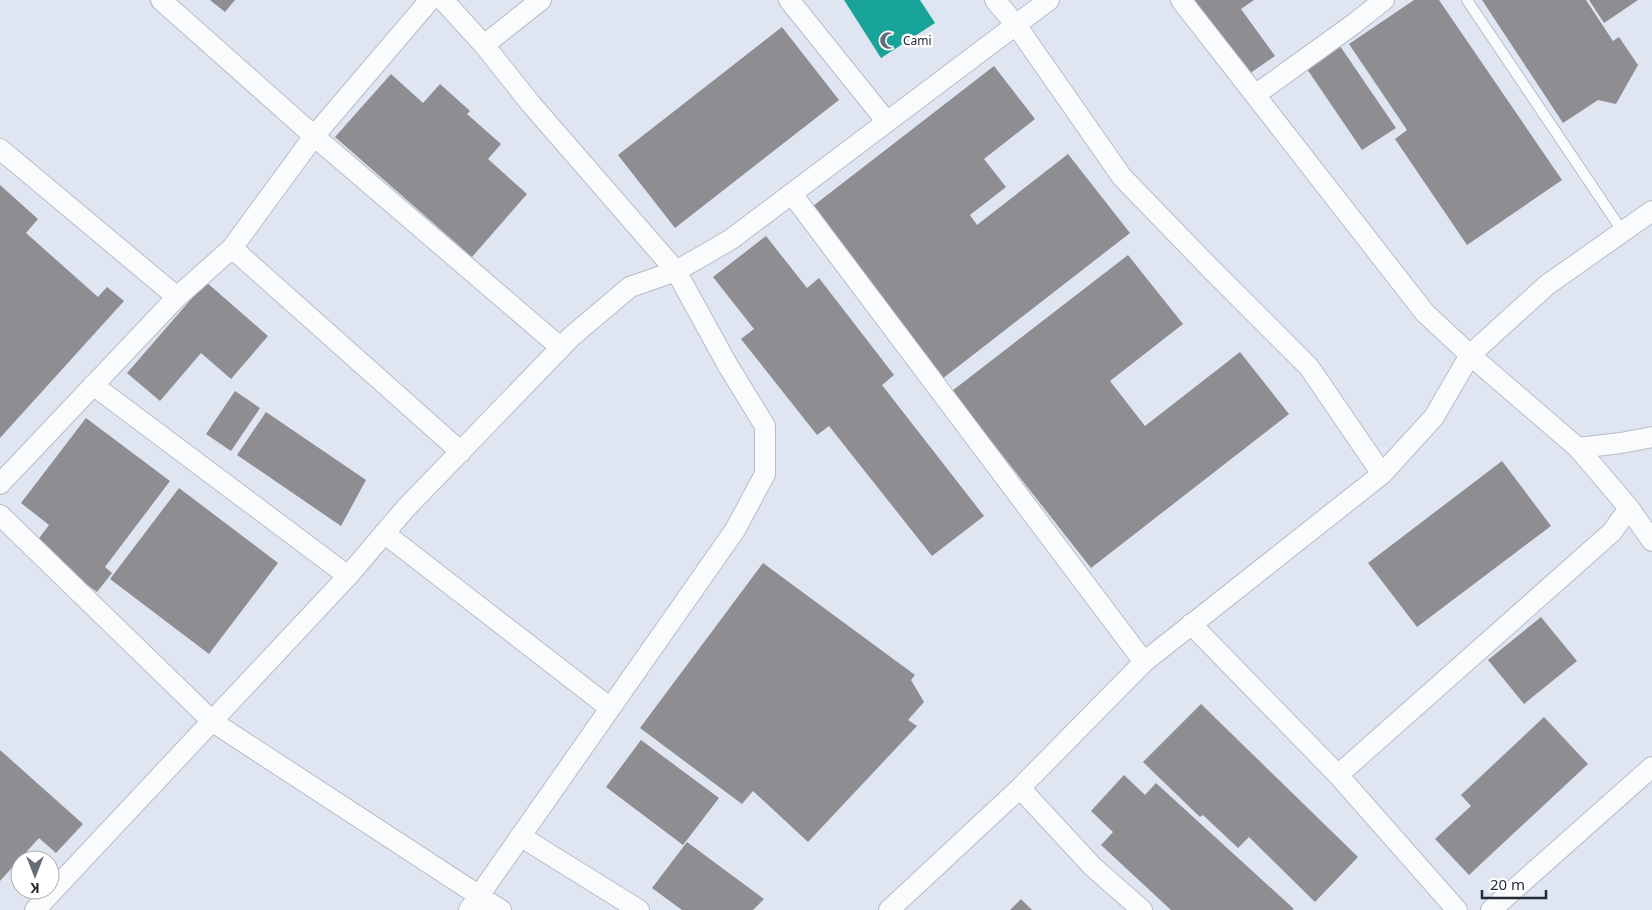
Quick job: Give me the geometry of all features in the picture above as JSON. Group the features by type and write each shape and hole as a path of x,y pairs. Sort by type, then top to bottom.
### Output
{"street":[{"path":"161,0 314,136 560,347"},
{"path":"0,484 177,297 232,248 314,136 430,0"},
{"path":"443,0 484,45 531,104 676,271 727,364 765,426 765,474 735,530 474,903"},
{"path":"484,45 541,0"},
{"path":"789,0 887,122"},
{"path":"995,0 1016,25 1122,177 1309,367 1382,474"},
{"path":"35,910 348,576 405,509 572,336 630,287 676,271 730,240 1049,0"},
{"path":"1181,0 1425,313 1470,355 1578,448 1629,508 1652,541"},
{"path":"1255,95 1384,0"},
{"path":"0,149 177,297"},
{"path":"792,194 1144,662"},
{"path":"889,910 1020,788 1144,662 1382,474 1434,417 1470,355 1547,285 1652,211"},
{"path":"232,248 461,452"},
{"path":"93,385 348,576"},
{"path":"1578,448 1652,437"},
{"path":"1338,775 1612,532 1629,508"},
{"path":"0,515 213,722 474,903 500,910"},
{"path":"384,533 610,708"},
{"path":"1191,624 1338,775 1457,910"},
{"path":"1491,910 1652,767"},
{"path":"1020,788 1093,867 1142,910"},
{"path":"520,836 639,910"}],"lane":[{"path":"1467,0 1623,232"}],"building: Kamu":[{"name":"Cami","path":"844,0 920,0 935,23 881,58"}],"building: Sanayi":[{"path":"210,0 235,0 225,12"},
{"path":"1191,0 1254,0 1241,9 1275,56 1249,74"},
{"path":"1414,0 1439,0 1562,180 1467,245 1395,139 1407,130 1349,44"},
{"path":"1482,0 1586,0 1613,41 1619,37 1638,65 1616,104 1598,100 1563,123"},
{"path":"1589,0 1638,0 1604,23"},
{"path":"782,27 839,100 675,228 618,155"},
{"path":"1340,46 1396,128 1362,150 1307,69"},
{"path":"994,66 1035,119 984,159 1006,187 970,215 977,225 1068,154 1130,233 942,379 804,213"},
{"path":"391,74 423,103 440,84 470,111 467,114 501,144 488,159 527,194 472,257 335,137"},
{"path":"0,185 38,219 26,233 98,297 107,287 124,301 0,438"},
{"path":"766,236 807,288 819,278 894,375 882,385 984,516 932,556 829,426 817,435 741,339 754,329 713,277"},
{"path":"1128,255 1183,324 1110,381 1145,426 1240,352 1289,414 1091,568 952,391"},
{"path":"206,282 268,336 231,379 201,353 160,401 127,373"},
{"path":"235,391 260,408 231,451 206,434"},
{"path":"266,412 366,480 341,526 237,455"},
{"path":"86,418 170,481 105,567 112,573 97,592 34,545 49,525 21,503"},
{"path":"1502,461 1551,526 1417,627 1368,563"},
{"path":"179,488 278,563 209,654 110,579"},
{"path":"763,563 915,675 911,680 924,702 908,720 917,726 808,842 753,791 742,804 640,728"},
{"path":"1541,617 1577,661 1524,704 1488,660"},
{"path":"1201,704 1358,857 1315,902 1249,837 1238,848 1203,815 1200,817 1143,762"},
{"path":"1544,717 1588,764 1469,875 1435,839 1471,806 1461,795"},
{"path":"641,740 719,798 683,845 606,787"},
{"path":"0,750 83,824 59,850 53,850 39,838 28,850 10,850 10,870 0,881"},
{"path":"1124,775 1145,795 1156,783 1294,909 1171,910 1101,845 1113,832 1091,811"},
{"path":"687,842 764,899 753,910 682,910 652,888"},
{"path":"1021,899 1032,910 1010,910"}],"place":[{"name":"Cami","path":"889,40"}]}
